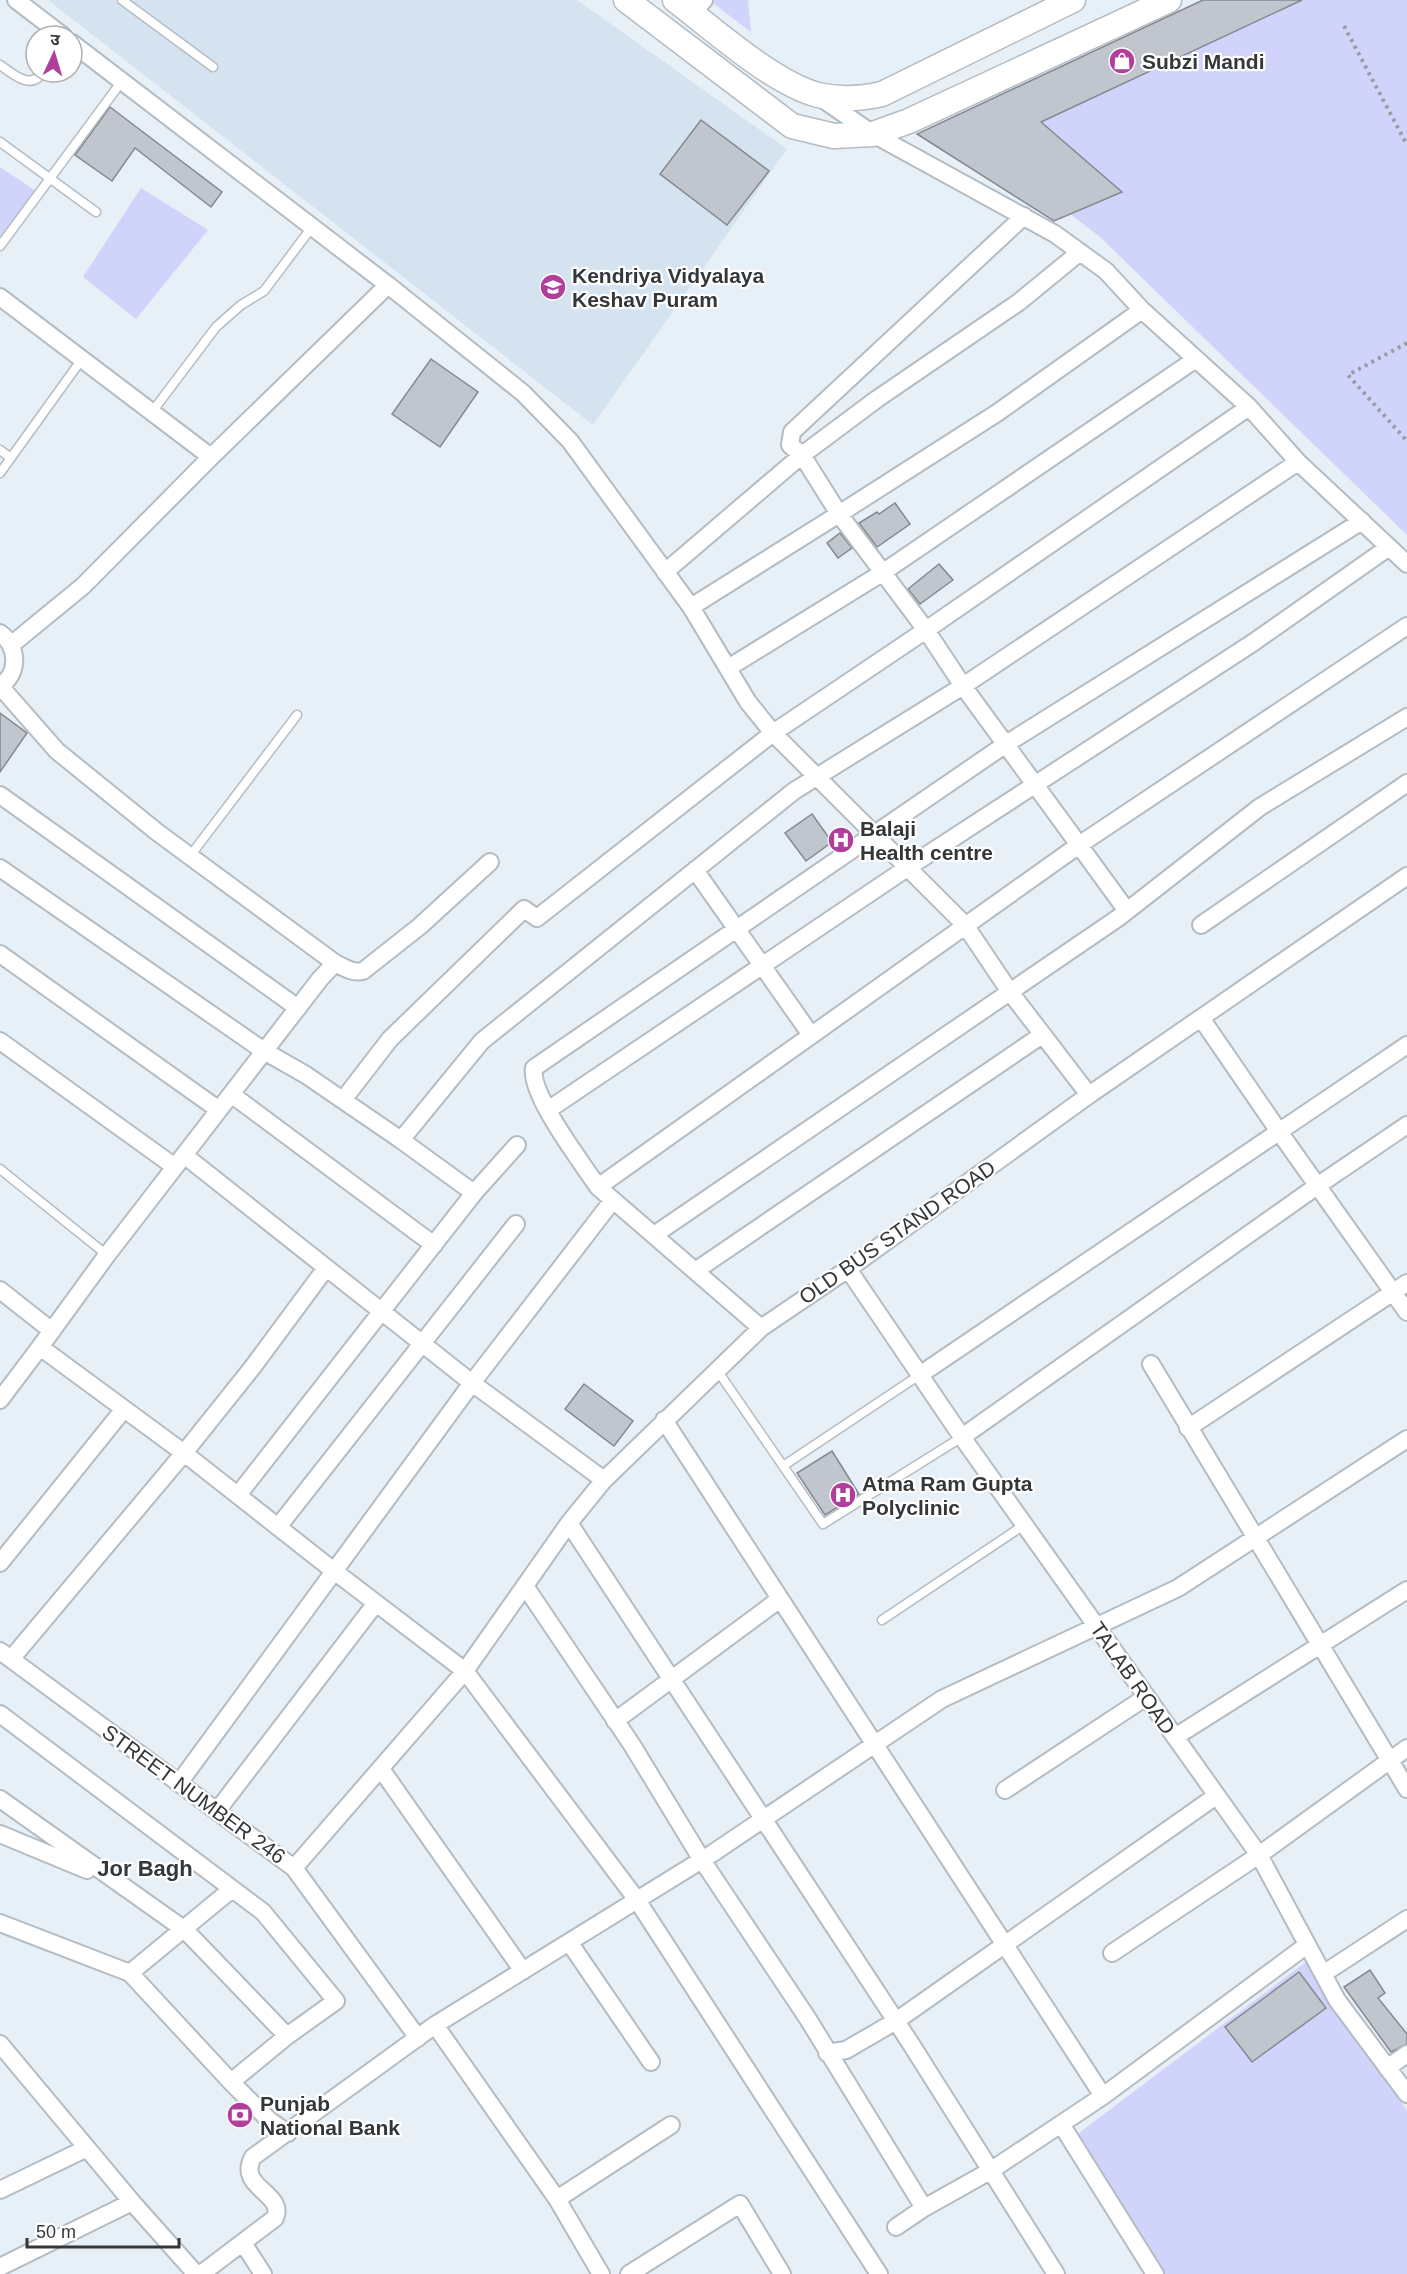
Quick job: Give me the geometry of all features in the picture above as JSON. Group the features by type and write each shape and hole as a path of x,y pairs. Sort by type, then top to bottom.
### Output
{"main road":[{"path":"626,0 792,126 834,136 873,134 909,121 1170,0"},
{"path":"690,4 758,63 798,87 834,98 862,99 882,94 1073,0"}],"street":[{"path":"16,0 47,24"},
{"path":"84,52 388,285 523,393 570,441 691,607 748,702 773,734 965,925 1010,992 1089,1095"},
{"path":"816,94 873,134 1055,234 1106,271 1142,310 1249,407 1298,462 1407,564"},
{"path":"1024,216 792,432 790,445 802,455 839,514 926,630 963,686 1127,911"},
{"path":"665,572 802,455 877,399 1019,302 1080,252"},
{"path":"388,285 211,457 83,586 6,639 14,655 14,665 11,675 0,686 57,751 157,832 335,963 355,972 363,970 420,926 490,862"},
{"path":"0,297 211,457"},
{"path":"691,607 997,413 1142,310"},
{"path":"728,668 882,573 1196,359"},
{"path":"344,1100 390,1039 524,909 537,918 773,734 1249,407"},
{"path":"402,1140 482,1041 794,791 963,686 1298,462"},
{"path":"761,1328 598,1187 548,1110 534,1079 534,1068 1006,744 1362,521"},
{"path":"548,1110 764,967 907,868 1254,642 1389,547"},
{"path":"598,1187 1079,845 1407,626"},
{"path":"654,1235 1127,911 1260,807 1407,717"},
{"path":"1201,925 1407,783"},
{"path":"0,795 298,1008"},
{"path":"0,867 264,1052 306,1075 344,1100 474,1193"},
{"path":"695,870 812,1035"},
{"name":"OLD BUS STAND ROAD","path":"465,1671 569,1523 604,1480 761,1328 848,1269 1089,1095 1407,876"},
{"path":"0,954 219,1110"},
{"path":"3,1391 40,1347 106,1255 335,963"},
{"path":"1201,1018 1317,1186 1400,1287 1407,1312"},
{"path":"695,1271 1042,1035"},
{"path":"0,1041 179,1161 326,1268 472,1383 604,1480"},
{"path":"921,1374 1407,1045"},
{"path":"231,1094 434,1245"},
{"path":"962,1437 1407,1125"},
{"path":"238,1496 474,1193 517,1145"},
{"path":"179,1783 472,1383 613,1200"},
{"path":"278,1527 516,1224"},
{"path":"6,1655 184,1453 252,1368 326,1268"},
{"name":"TALAB ROAD","path":"848,1269 962,1437 1259,1856 1337,2000 1407,2094"},
{"path":"1188,1428 1400,1287"},
{"path":"0,1290 52,1331"},
{"path":"40,1347 184,1453 465,1671 637,1900 879,2274"},
{"path":"1151,1364 1407,1789"},
{"path":"0,1563 124,1409"},
{"path":"664,1420 1103,2096"},
{"path":"0,2044 191,2273 243,2243 275,2218 278,2212 277,2205 250,2177 249,2164 253,2157 435,2025 702,1860 942,1699 1178,1588 1407,1439"},
{"path":"569,1523 896,2021 1056,2274"},
{"path":"525,1586 808,2019 924,2208"},
{"path":"1175,1737 1407,1590"},
{"path":"615,1721 780,1599"},
{"path":"217,1811 376,1603"},
{"name":"STREET NUMBER 246","path":"6,1655 294,1868 465,1671"},
{"path":"1005,1790 1146,1697"},
{"path":"0,1714 263,1912 336,2001 287,2036 231,2082"},
{"path":"1112,1953 1259,1856 1407,1748"},
{"path":"381,1768 523,1971"},
{"path":"828,2054 846,2050 896,2021 1216,1796"},
{"path":"0,1799 185,1930 287,2036"},
{"path":"0,1834 116,1882"},
{"path":"294,1868 418,2038"},
{"path":"130,1973 232,1889"},
{"path":"1323,1974 1407,1919"},
{"path":"0,1923 130,1973 231,2082 269,2120 288,2133"},
{"path":"569,1942 651,2062"},
{"path":"896,2227 924,2208 990,2171 1103,2096 1307,1945"},
{"path":"435,2025 557,2199 601,2274"},
{"path":"1387,2068 1407,2054"},
{"path":"1060,2124 1155,2274"},
{"path":"557,2199 671,2125"},
{"path":"0,2190 87,2148"},
{"path":"0,2267 132,2202"},
{"path":"629,2274 740,2205 782,2274"},
{"path":"243,2243 263,2274"}],"lane":[{"path":"122,0 213,67"},
{"path":"0,65 24,80"},
{"path":"0,246 122,81"},
{"path":"0,142 96,212"},
{"path":"152,412 216,327 241,305 264,291 312,227"},
{"path":"0,472 82,359"},
{"path":"0,450 11,458"},
{"path":"190,856 297,715"},
{"path":"0,1169 106,1255"},
{"path":"717,1370 823,1524 962,1437"},
{"path":"783,1466 921,1374"},
{"path":"882,1620 1024,1525"}],"path":[{"path":"1344,26 1407,145"},
{"path":"1407,343 1348,375 1407,441"}],"shaded area":[{"name":"Kendriya Vidyalaya Keshav Puram","path":"48,0 577,0 787,149 593,425 84,28 84,24 79,24"},
{"path":"709,0 748,0 751,32"},
{"path":"1266,0 1407,0 1407,535 1099,236 997,159 992,128"},
{"path":"0,167 39,193 0,249"},
{"path":"141,188 208,230 136,319 83,277"},
{"path":"1307,1961 1407,2111 1407,2274 1164,2274 1075,2136"}],"building":[{"name":"Subzi Mandi","path":"1203,0 1302,0 1041,122 1122,192 1054,221 917,134"},
{"path":"110,107 222,192 211,207 135,148 112,181 75,155"},
{"path":"701,120 769,171 727,225 660,174"},
{"path":"431,359 478,392 440,447 392,414"},
{"path":"895,503 910,524 877,547 859,523 877,512 879,514"},
{"path":"840,533 852,548 838,558 827,543"},
{"path":"939,564 953,580 920,604 908,589"},
{"path":"0,713 27,733 0,772"},
{"path":"812,814 832,842 806,861 785,833"},
{"path":"584,1384 633,1421 614,1446 565,1409"},
{"path":"832,1451 859,1494 825,1515 797,1473"},
{"path":"1370,1970 1385,1993 1378,1998 1407,2034 1407,2044 1391,2052 1344,1987"},
{"path":"1299,1972 1326,2008 1252,2062 1225,2027"}],"place":[{"name":"Subzi Mandi","path":"1122,61"},
{"name":"Kendriya Vidyalaya Keshav Puram","path":"553,287"},
{"name":"Balaji Health centre","path":"841,840"},
{"name":"Atma Ram Gupta Polyclinic","path":"843,1495"},
{"name":"Punjab National Bank","path":"240,2115"}],"district":[{"name":"Jor Bagh","path":"145,1868"}]}
